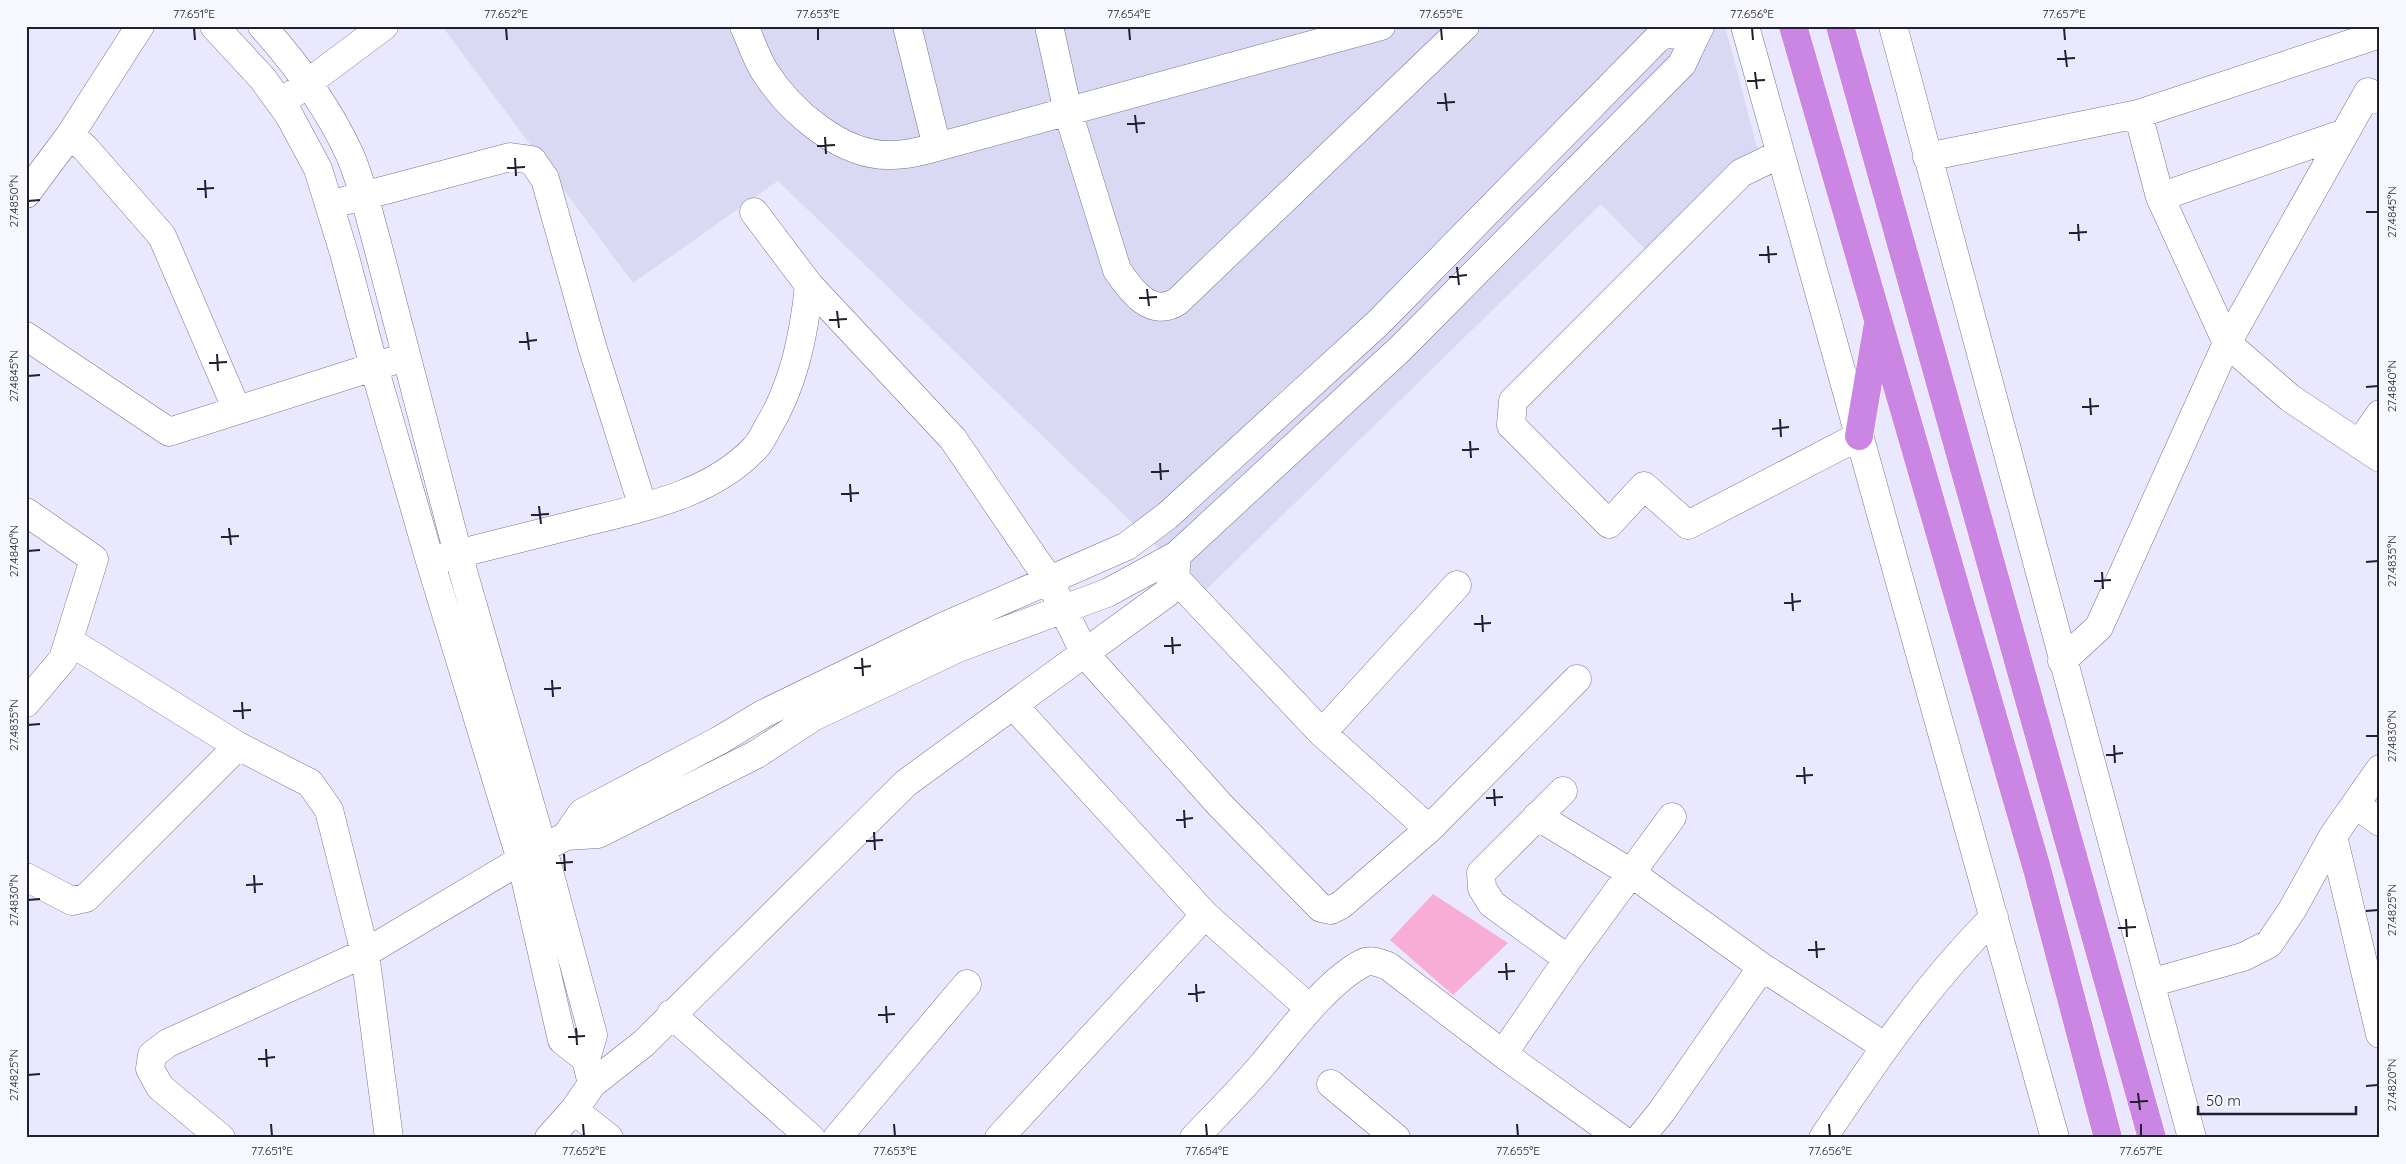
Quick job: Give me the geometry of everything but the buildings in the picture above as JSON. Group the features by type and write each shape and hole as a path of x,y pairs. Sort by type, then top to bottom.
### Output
{"highway":[{"path":"1793,26 2037,869 2108,1138"},
{"path":"1840,26 2152,1138"},
{"path":"1859,436 1878,322"}],"street":[{"path":"26,194 70,136 140,26"},
{"path":"214,26 263,79 281,103 318,169 344,252 374,367 430,561 544,848"},
{"path":"262,26 290,57 319,96 350,156 407,356 458,554 544,848 562,1040 589,1072"},
{"path":"281,103 384,26"},
{"path":"744,26 764,70 799,113 822,132 851,146 872,154 890,156 937,148 1381,26"},
{"path":"907,26 937,148"},
{"path":"1048,26 1068,112 1116,270 1127,285 1149,304 1165,308 1178,302 1465,26"},
{"path":"221,1138 160,1088 150,1069 152,1055 168,1042 365,953 544,848 582,813 720,740 763,714 940,628 1127,546 1167,516 1378,323 1660,36 1700,26"},
{"path":"544,848 598,834 758,754 812,717 958,648 1176,566 1314,428 1401,348 1682,64 1700,26"},
{"path":"1745,26 2055,1138"},
{"path":"1893,26 2062,661 2192,1138"},
{"path":"1927,157 2138,114 2380,34"},
{"path":"2062,661 2099,627 2227,343 2368,92 2380,100"},
{"path":"2138,114 2160,197 2227,343 2290,398 2370,450 2380,414"},
{"path":"1573,125 1596,150"},
{"path":"2160,197 2345,132"},
{"path":"70,136 85,148 162,236 237,410"},
{"path":"1780,154 1741,173 1513,401 1511,425 1608,524 1644,486 1688,525 1859,436"},
{"path":"329,205 510,157 532,160 545,179 592,346 643,507"},
{"path":"754,212 809,285 953,439 1049,580 1085,654 1220,806 1321,908 1331,910 1341,905 1429,829 1577,679"},
{"path":"430,561 643,507 689,492 730,472 756,447 781,407 806,322 809,285"},
{"path":"26,336 170,432 407,356"},
{"path":"1293,401 1314,428"},
{"path":"26,512 94,559 63,659 26,704"},
{"path":"549,1138 574,1110 589,1072 644,1044 671,1014 906,783 1168,593 1176,566"},
{"path":"1176,566 1322,733 1429,829"},
{"path":"1322,733 1457,585"},
{"path":"68,641 238,746 310,783 329,810 365,953 390,1138"},
{"path":"1013,705 1205,915 1309,1008"},
{"path":"720,740 737,764"},
{"path":"26,877 72,901 86,898 238,746"},
{"path":"2150,983 2243,957 2269,944 2292,910 2334,836 2380,769"},
{"path":"1563,791 1481,874 1482,888 1492,904 1568,958"},
{"path":"2356,805 2380,822"},
{"path":"1537,816 1631,873 1762,967 1884,1046"},
{"path":"1503,1054 1568,958 1672,817"},
{"path":"2334,836 2380,1034"},
{"path":"999,1138 1205,915"},
{"path":"1824,1138 1884,1046 1963,947 1994,917"},
{"path":"1194,1138 1262,1064 1309,1008 1351,971 1365,962 1374,961 1388,966 1503,1054 1620,1138"},
{"path":"1640,1138 1662,1111 1762,967"},
{"path":"837,1138 967,984"},
{"path":"671,1014 812,1138"},
{"path":"1331,1084 1396,1138"},
{"path":"574,1110 609,1138"}],"shaded area":[{"path":"442,26 1725,26 1763,170 1645,249 1601,204 1204,592 778,181 633,283"},
{"path":"1433,894 1508,943 1453,995 1390,940"}]}
